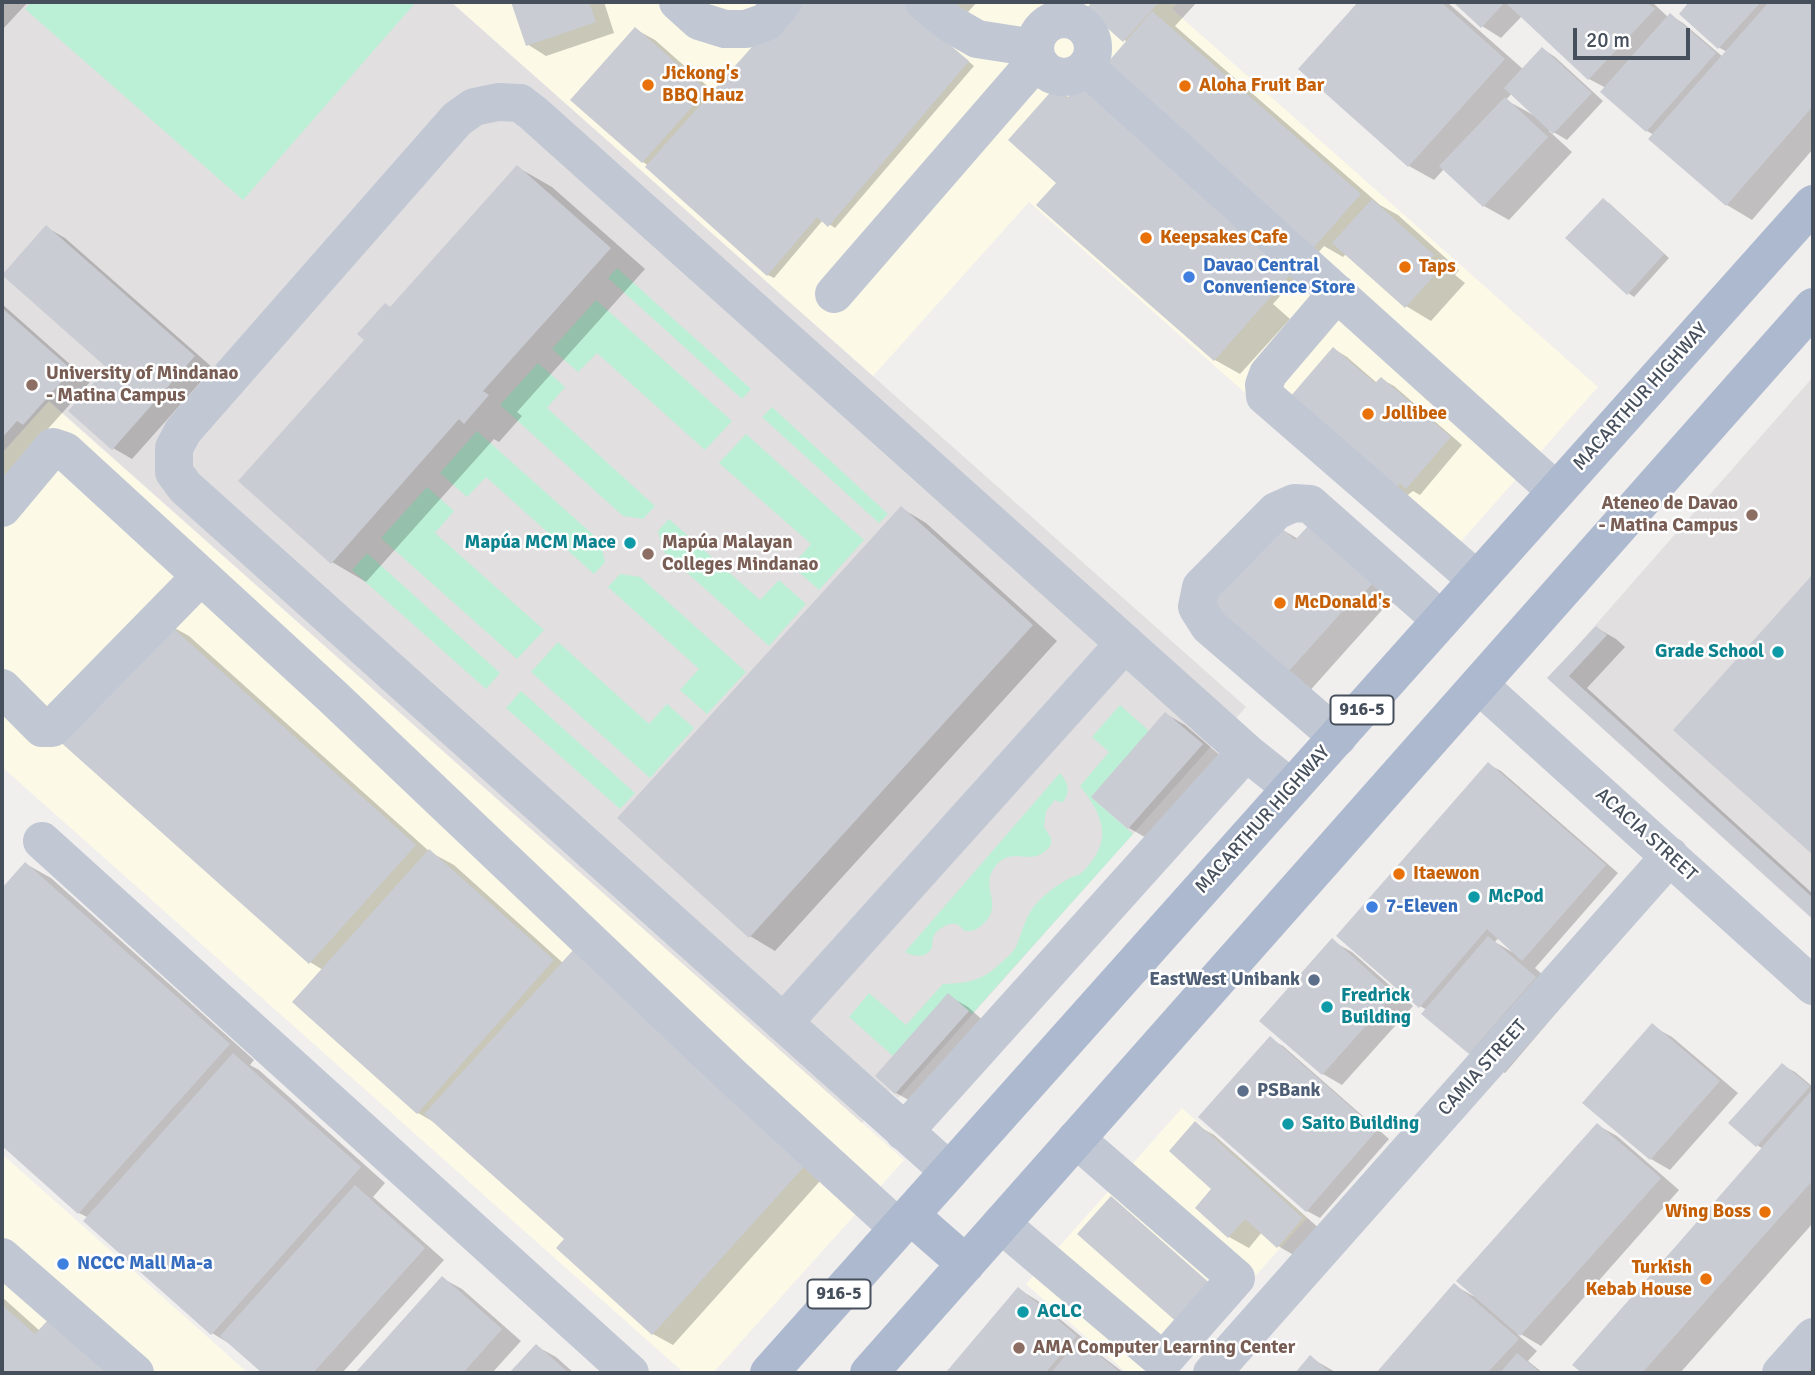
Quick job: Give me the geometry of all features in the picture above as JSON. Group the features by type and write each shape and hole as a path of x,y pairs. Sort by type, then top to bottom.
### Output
{"main road":[{"name":"MACARTHUR HIGHWAY","path":"769,1373 1813,204"},
{"path":"869,1373 1813,307"},
{"path":"904,1221 965,1264"}],"street":[{"path":"678,2 699,21 725,29 746,29 766,22 783,2"},
{"path":"924,2 951,24 977,39 1045,32"},
{"path":"834,294 1045,32 1066,19 1085,28 1093,47 1086,67 1077,74 1066,77 1044,70 1045,32"},
{"path":"1086,67 1556,491"},
{"path":"949,1171 185,487 174,472 174,448 183,431 457,119 474,107 498,102 520,103 533,113 1246,752 1291,788"},
{"path":"1337,293 1268,374 1264,385 1265,396 1477,580"},
{"path":"2,508 53,447 65,451 333,697 733,1077 904,1221"},
{"path":"1338,737 1209,626 1197,607 1201,587 1276,511 1294,503 1310,504 1441,620"},
{"path":"2,688 42,728 52,728 201,576"},
{"path":"783,1023 1125,643"},
{"name":"ACACIA STREET","path":"1479,685 1813,986"},
{"path":"904,1132 1246,752"},
{"path":"42,841 630,1373"},
{"name":"CAMIA STREET","path":"1212,1373 1670,856"},
{"path":"1001,1224 1163,1361 1236,1278 1076,1139"},
{"path":"2,1257 135,1373"},
{"path":"1781,1373 1813,1337"}],"shaded area":[{"name":"Mapúa Malayan Colleges Mindanao","path":"2,2 451,2 1246,707 898,1098 890,1091 862,1123 49,401 2,453"},
{"path":"451,2 1178,2 1172,9 1598,387 1440,565 1029,202 873,376"},
{"name":"Ateneo de Davao - Matina Campus","path":"1813,377 1813,920 1548,679"},
{"path":"48,401 904,1160 713,1373 684,1373 2,767 2,453"},
{"path":"1182,1108 1307,1218 1169,1373 1127,1373 1026,1284"},
{"name":"NCCC Mall Ma-a","path":"2,1154 248,1373 2,1373"}],"green space":[{"path":"31,2 416,2 243,200 25,9"},
{"path":"617,268 751,389 742,399 608,278"},
{"path":"596,300 732,421 705,450 597,353 578,372 552,349"},
{"path":"538,363 565,387 547,408 655,506 643,519 623,516 500,405"},
{"path":"772,407 888,514 879,523 762,417"},
{"path":"477,431 600,541 605,562 594,574 486,477 467,497 440,473"},
{"path":"746,434 864,540 819,590 792,566 811,544 719,463"},
{"path":"427,487 454,511 435,533 544,630 517,659 381,538"},
{"path":"669,519 760,600 779,580 806,604 769,646 664,552 658,531"},
{"path":"367,553 500,673 486,689 352,570"},
{"path":"620,574 640,577 746,672 707,714 680,690 699,669 608,587"},
{"path":"558,642 649,724 667,704 694,728 650,778 531,672"},
{"path":"521,691 635,793 620,809 506,708"},
{"path":"1120,705 1149,731 1091,797 1133,834 972,1014 948,994 893,1056 849,1017 869,993 906,1025 943,984 962,983 984,976 1011,954 1036,904 1056,886 1080,874 1094,858 1102,839 1102,830 1097,812 1080,786 1109,752 1092,737"},
{"path":"1060,773 1068,791 1063,802 1055,800 1046,811 1044,827 1051,838 1051,845 1036,856 1008,857 994,868 989,883 992,909 984,923 975,930 968,931 956,924 946,925 934,935 932,948 926,954 905,952"}],"building":[{"path":"511,2 589,2 596,22 526,46"},
{"path":"792,2 943,2 931,29 969,61 828,227 817,217 767,276 645,167"},
{"path":"1092,2 1159,2 1123,42 1086,9"},
{"path":"1358,2 1441,2 1505,59 1408,167 1298,69"},
{"path":"1453,2 1505,2 1481,28"},
{"path":"1646,2 1655,9 1588,80 1507,4"},
{"path":"1689,2 1761,2 1718,49 1679,14"},
{"path":"1769,2 1808,2 1813,6 1813,106 1726,206 1648,139"},
{"path":"1152,11 1361,194 1214,361 1036,205 1056,183 1008,140 1055,87 1067,98 1104,57 1109,61"},
{"path":"1670,13 1716,53 1646,132 1600,92"},
{"path":"635,27 707,90 642,163 570,100"},
{"path":"1542,47 1592,93 1553,134 1504,88"},
{"path":"1505,97 1548,137 1483,207 1439,166"},
{"path":"517,165 611,248 483,391 489,395 464,424 459,419 331,564 238,481 364,340 357,334 385,303 390,307"},
{"path":"1603,198 1664,254 1627,295 1565,238"},
{"path":"1372,199 1434,255 1431,259 1441,268 1405,308 1332,243"},
{"path":"46,225 195,356 112,450 68,411 107,368 2,275"},
{"name":"University of Mindanao - Matina Campus","path":"2,308 72,370 23,425 17,421 2,438"},
{"name":"Jollibee","path":"1333,347 1375,383 1381,377 1451,437 1406,489 1400,483 1394,490 1290,397"},
{"path":"901,506 1033,625 749,938 617,818"},
{"name":"McDonald's","path":"1278,525 1295,540 1308,526 1373,583 1359,598 1357,595 1280,681 1205,608"},
{"name":"Grade School","path":"1813,574 1813,855 1673,730"},
{"path":"164,620 416,845 309,964 57,739"},
{"path":"1596,626 1607,635 1569,676 1813,898 1813,919 1547,678"},
{"path":"1165,712 1203,744 1128,829 1091,797"},
{"name":"McPod","path":"1488,762 1606,865 1522,961 1487,929 1419,1008 1336,936"},
{"path":"429,849 554,960 417,1114 292,1002"},
{"path":"25,862 230,1044 78,1214 2,1146 2,888"},
{"path":"1488,936 1536,977 1469,1054 1421,1014"},
{"name":"Fredrick Building","path":"1332,938 1394,994 1322,1075 1259,1021"},
{"path":"575,948 811,1159 652,1335 556,1248 564,1239 424,1114"},
{"path":"948,993 969,1011 895,1094 875,1076"},
{"path":"1652,1023 1720,1081 1650,1160 1582,1103"},
{"name":"Saito Building","path":"1270,1036 1377,1130 1306,1212 1198,1117"},
{"path":"233,1053 361,1167 211,1335 83,1221"},
{"path":"1782,1063 1810,1086 1756,1147 1728,1123"},
{"path":"1813,1089 1813,1180 1642,1373 1582,1373 1572,1365"},
{"path":"1195,1121 1303,1218 1277,1248 1245,1219 1228,1238 1195,1208 1211,1189 1169,1151"},
{"path":"1597,1123 1661,1178 1520,1336 1456,1281"},
{"path":"355,1185 425,1248 313,1373 262,1373 220,1336"},
{"path":"1111,1196 1213,1286 1179,1324 1077,1234"},
{"path":"442,1276 502,1329 463,1373 355,1373"},
{"path":"1454,1283 1519,1339 1487,1373 1376,1373"},
{"name":"ACLC","path":"1018,1287 1077,1336 1045,1373 949,1373 947,1371"},
{"path":"2,1305 35,1334 48,1320 109,1373 2,1373"},
{"path":"1079,1339 1121,1373 1051,1373"},
{"path":"536,1344 569,1373 509,1373"},
{"path":"1517,1353 1541,1373 1500,1373"},
{"path":"1310,1355 1331,1373 1295,1373"}],"place":[{"name":"Jickong's BBQ Hauz","path":"648,85"},
{"name":"Aloha Fruit Bar","path":"1185,86"},
{"name":"Keepsakes Cafe","path":"1146,238"},
{"name":"Taps","path":"1405,267"},
{"name":"Davao Central Convenience Store","path":"1189,277"},
{"name":"University of Mindanao - Matina Campus","path":"32,385"},
{"name":"Jollibee","path":"1368,414"},
{"name":"Ateneo de Davao - Matina Campus","path":"1752,515"},
{"name":"Mapúa MCM Mace","path":"630,543"},
{"name":"Mapúa Malayan Colleges Mindanao","path":"648,554"},
{"name":"McDonald's","path":"1280,603"},
{"name":"Grade School","path":"1778,652"},
{"name":"Itaewon","path":"1399,874"},
{"name":"McPod","path":"1474,897"},
{"name":"7-Eleven","path":"1372,907"},
{"name":"EastWest Unibank","path":"1314,980"},
{"name":"Fredrick Building","path":"1327,1007"},
{"name":"PSBank","path":"1243,1091"},
{"name":"Saito Building","path":"1288,1124"},
{"name":"Wing Boss","path":"1765,1212"},
{"name":"NCCC Mall Ma-a","path":"63,1264"},
{"name":"Turkish Kebab House","path":"1706,1279"},
{"name":"ACLC","path":"1023,1312"},
{"name":"AMA Computer Learning Center","path":"1019,1348"}]}
